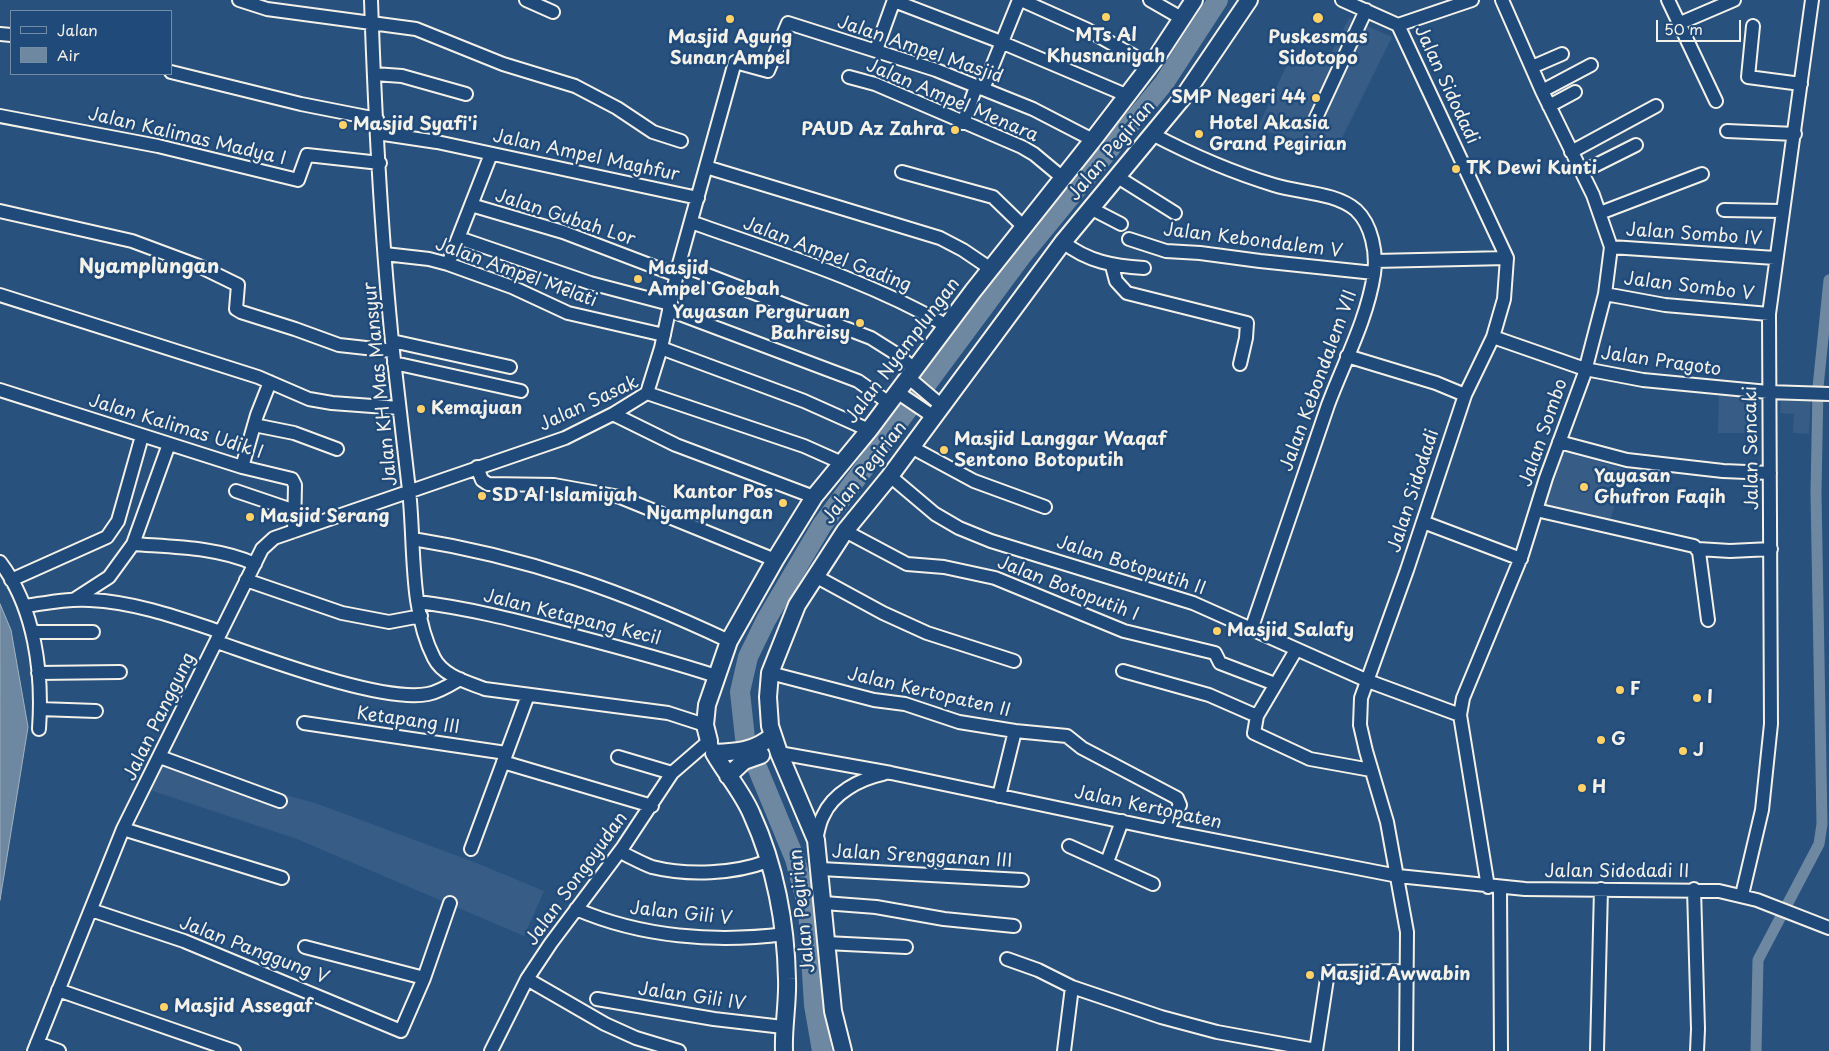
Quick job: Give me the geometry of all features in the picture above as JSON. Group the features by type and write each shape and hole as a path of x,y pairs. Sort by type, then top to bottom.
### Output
{"main road":[{"name":"Jalan Nyamplungan","path":"784,1051 783,1027 788,981 785,934 768,862 752,814 712,747 705,725 707,705 729,641 775,560 814,497 840,462 913,377 947,326 1064,179 1150,65 1183,19 1194,0"},
{"name":"Jalan Pegirian","path":"843,1051 833,1011 821,870 816,840 769,747 768,697 770,673 796,605 845,531 911,448 934,409 1090,208 1184,96 1249,0"},
{"path":"712,747 742,756 769,747"},
{"path":"728,776 742,756"}],"street":[{"path":"239,0 268,9 416,29 503,64 575,86 616,108 653,132 681,141"},
{"name":"Jalan KH Mas Mansyur","path":"372,0 377,133 385,254 393,352 409,492 415,588 421,616 434,658 442,668 460,679 484,688 668,713 705,725"},
{"path":"526,0 553,12"},
{"path":"876,50 894,0 1003,43 1126,95"},
{"path":"963,123 1003,43 1020,0 1094,33 1150,65"},
{"path":"1150,0 1183,19"},
{"name":"Jalan Sidodadi","path":"1342,0 1398,24 1507,258 1504,299 1493,337 1465,395 1423,522 1361,698 1360,725 1387,822 1407,932 1406,1051"},
{"path":"1398,24 1472,0"},
{"name":"Jalan Sombo","path":"1501,1051 1494,887 1460,715 1468,682 1480,659 1521,559 1559,442 1586,369 1605,294 1611,247 1600,213 1582,172 1542,91 1502,0"},
{"path":"1668,0 1716,101"},
{"path":"1678,24 1734,0"},
{"name":"Jalan Sencaki","path":"1742,895 1762,810 1770,734 1769,314 1812,0"},
{"path":"1315,120 1366,10"},
{"name":"Jalan Ampel Masjid","path":"706,167 724,96 736,62 768,71 788,23 936,70 1033,109 1093,140"},
{"path":"1752,26 1748,77 1801,84"},
{"path":"1532,66 1562,54"},
{"path":"1542,91 1591,65"},
{"path":"172,72 301,104 377,119"},
{"path":"374,74 402,76 466,94"},
{"name":"Jalan Ampel Menara","path":"848,77 875,84 1028,151 1064,179"},
{"path":"1549,106 1575,92"},
{"path":"1572,152 1656,106"},
{"name":"Jalan Kalimas Madya I","path":"0,116 158,146 298,180 308,155 380,163"},
{"path":"1727,131 1795,134"},
{"name":"Jalan Ampel Maghfur","path":"377,133 437,142 698,198"},
{"name":"Jalan Kebondalem VII","path":"1152,134 1219,167 1276,186 1331,198 1354,209 1365,222 1371,235 1375,267 1360,328 1347,356 1250,630"},
{"path":"1582,172 1636,145"},
{"path":"448,264 491,154"},
{"path":"647,393 661,348 678,270 706,167 940,238 963,250 991,269"},
{"path":"902,172 993,198 1024,228"},
{"path":"1600,213 1702,174"},
{"path":"1116,176 1175,213"},
{"name":"Jalan Gubah Lor","path":"471,206 563,232 678,270 870,338 898,355 934,409"},
{"path":"1090,208 1121,224"},
{"path":"1724,210 1782,211"},
{"path":"0,211 132,241 161,251 238,285 236,310 339,345 510,367"},
{"name":"Jalan Ampel Gading","path":"691,222 832,272 886,294 947,326"},
{"path":"459,238 590,283 669,307 896,397 934,409"},
{"name":"Jalan Kebondalem V","path":"1129,239 1166,251 1200,252 1260,261 1375,267 1507,258"},
{"path":"1063,242 1075,251 1112,266 1144,268"},
{"name":"Jalan Sombo IV","path":"1611,247 1776,258"},
{"name":"Jalan Ampel Melati","path":"385,254 429,259 448,264 512,286 568,313 664,335"},
{"path":"1112,266 1116,281 1127,293 1247,324 1240,364"},
{"name":"Jalan Sombo V","path":"1605,294 1665,305 1769,314"},
{"path":"0,295 270,382 315,400 399,408"},
{"name":"Jalan Pragoto","path":"1493,337 1586,369 1677,385 1822,394"},
{"path":"661,348 804,401 869,430"},
{"path":"393,352 522,391"},
{"path":"1347,356 1436,383 1465,395"},
{"path":"242,468 254,425 270,382"},
{"name":"Jalan Kalimas Udik I","path":"0,390 242,468 292,479 295,485 294,531"},
{"name":"Jalan Sasak","path":"409,492 476,467 564,438 613,414 647,393 804,446 840,462"},
{"path":"613,414 676,445 726,462 814,497"},
{"path":"254,425 294,433 337,449"},
{"path":"11,580 106,537 118,521 142,436"},
{"path":"1559,442 1627,460 1723,471 1770,473"},
{"path":"75,600 109,577 133,544 169,444"},
{"path":"911,448 974,482 1045,507"},
{"path":"476,467 482,480 488,484 554,485 629,499 775,560"},
{"name":"Jalan Botoputih II","path":"890,476 935,514 958,528 991,541 1193,603 1368,681 1460,715"},
{"path":"236,491 294,511"},
{"name":"Jalan Panggung","path":"36,1047 123,829 160,758 262,549 274,538 409,492"},
{"path":"1536,510 1698,549 1730,551 1771,549"},
{"path":"1423,522 1521,559"},
{"name":"Jalan Botoputih I","path":"845,531 907,564 944,567 995,578 1132,634 1215,654 1220,663 1275,684"},
{"path":"413,539 510,558 621,593 729,641"},
{"path":"133,544 213,552 255,564"},
{"path":"1698,549 1708,620"},
{"path":"0,562 25,606 32,632 38,673 39,729"},
{"path":"815,576 883,614 927,633 1014,661"},
{"path":"246,580 342,613 388,622 421,616"},
{"path":"25,606 75,600 102,601 143,609 303,671 378,690 412,695 429,694 460,679"},
{"name":"Jalan Ketapang Kecil","path":"418,602 451,606 505,618 671,662 716,676"},
{"path":"32,632 93,632"},
{"path":"1296,650 1257,716 1253,727 1256,736 1310,759 1371,770"},
{"path":"1123,671 1209,696 1257,716"},
{"path":"38,673 120,672"},
{"name":"Jalan Kertopaten II","path":"770,673 874,700 905,704 959,722 1015,731 999,796"},
{"path":"471,849 528,694"},
{"path":"40,709 96,711"},
{"name":"Ketapang III","path":"304,723 504,757 652,806"},
{"path":"1015,731 1071,738 1082,748 1177,798 1180,804 1167,831"},
{"name":"Jalan Songoyudan","path":"490,1051 527,980 576,909 620,852 672,773 712,747"},
{"name":"Jalan Kertopaten","path":"769,747 1167,831 1398,876"},
{"path":"618,757 672,773"},
{"path":"160,758 280,801"},
{"name":"Jalan Kertopaten","path":"816,840 823,816 845,790 868,778 891,773"},
{"path":"1107,862 1122,821"},
{"path":"123,829 282,878"},
{"path":"1069,846 1153,884"},
{"path":"620,852 651,866 680,871 735,870 768,862"},
{"name":"Jalan Srengganan III","path":"821,870 1022,880"},
{"name":"Jalan Sidodadi II","path":"1398,876 1494,887 1601,890 1694,889 1742,895 1829,928"},
{"path":"1694,889 1697,1051"},
{"path":"1597,1051 1601,890"},
{"path":"824,903 876,907 944,919 1014,926"},
{"path":"305,947 424,978 450,904"},
{"name":"Jalan Gili V","path":"576,909 622,926 669,934 710,938 785,934"},
{"name":"Jalan Panggung V","path":"90,910 184,941 401,1031 424,978"},
{"path":"826,943 906,947"},
{"path":"1007,959 1038,970 1072,987 1161,1017 1217,1032 1316,1051 1328,972 1407,971"},
{"path":"527,980 595,1019 636,1038 679,1051"},
{"path":"1064,1051 1072,987"},
{"path":"58,990 234,1051"},
{"name":"Jalan Gili IV","path":"597,1000 714,1019 783,1027"},
{"path":"634,1051 636,1038"},
{"path":"36,1047 59,1051"}],"shaded area":[{"name":"SMP Negeri 44","path":"1349,18 1392,37 1336,150 1257,129 1292,54 1324,67"},
{"path":"1719,393 1750,394 1749,433 1718,433"},
{"path":"1781,397 1811,397 1809,434 1793,433 1794,414 1780,413"},
{"name":"Yayasan Ghufron Faqih","path":"1561,451 1625,469 1609,524 1543,505"},
{"path":"163,761 315,803 474,862 544,891 524,936 297,839 150,790"}],"water":[{"path":"0,604 11,630 28,727 0,900"}],"waterway":[{"path":"822,1051 814,1005 808,908 795,859 745,738 740,692 748,657 766,620 822,525 1020,258 1164,83 1218,0"},
{"path":"1756,1051 1758,960 1819,844 1822,824 1816,493 1818,387 1829,280"}],"place":[{"name":"MTs Al Khusnaniyah","path":"1106,17"},
{"name":"Puskesmas Sidotopo","path":"1318,18"},
{"name":"Masjid Agung Sunan Ampel","path":"730,19"},
{"name":"SMP Negeri 44","path":"1316,98"},
{"name":"Masjid Syafi'i","path":"343,125"},
{"name":"PAUD Az Zahra","path":"955,130"},
{"name":"Hotel Akasia Grand Pegirian","path":"1199,134"},
{"name":"TK Dewi Kunti","path":"1456,169"},
{"name":"Masjid Ampel Goebah","path":"638,279"},
{"name":"Yayasan Perguruan Bahreisy","path":"860,323"},
{"name":"Kemajuan","path":"421,409"},
{"name":"Masjid Langgar Waqaf Sentono Botoputih","path":"944,450"},
{"name":"Yayasan Ghufron Faqih","path":"1584,487"},
{"name":"SD Al Islamiyah","path":"482,496"},
{"name":"Kantor Pos Nyamplungan","path":"783,503"},
{"name":"Masjid Serang","path":"250,517"},
{"name":"Masjid Salafy","path":"1217,631"},
{"name":"F","path":"1620,690"},
{"name":"I","path":"1697,698"},
{"name":"G","path":"1601,740"},
{"name":"J","path":"1683,751"},
{"name":"H","path":"1582,788"},
{"name":"Masjid Awwabin","path":"1310,975"},
{"name":"Masjid Assegaf","path":"164,1007"}],"district":[{"name":"Nyamplungan","path":"149,267"}]}
